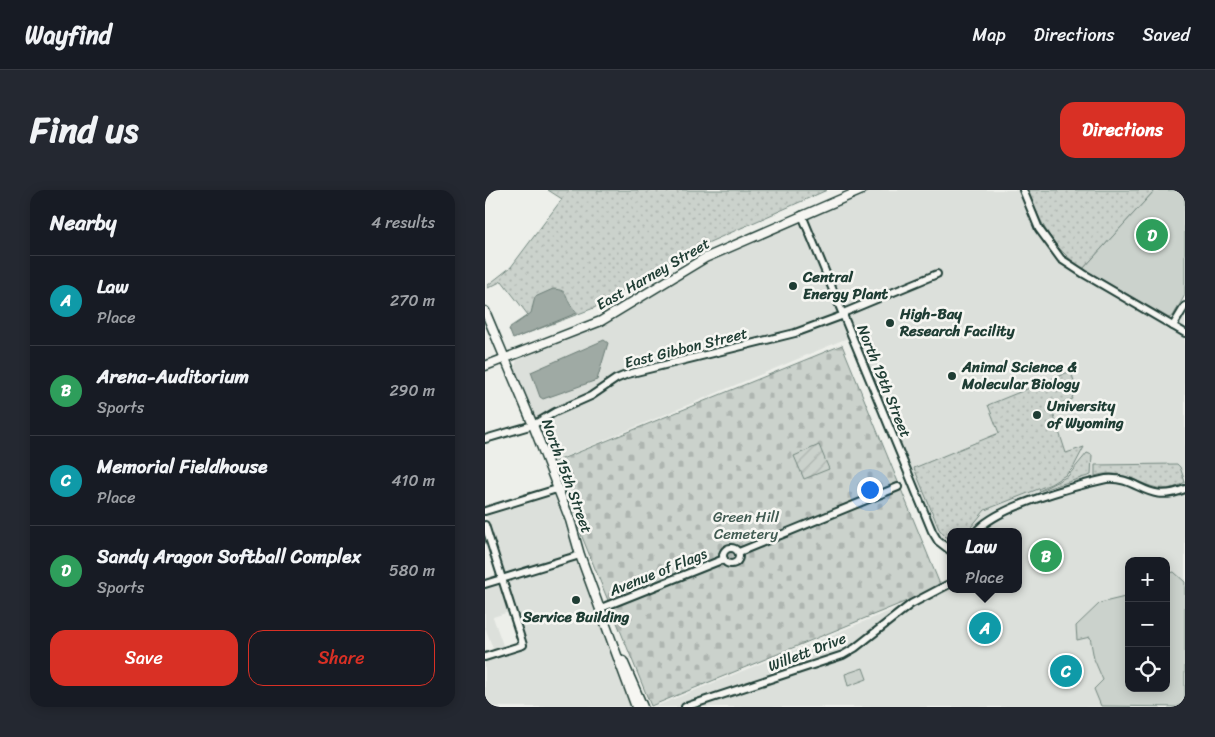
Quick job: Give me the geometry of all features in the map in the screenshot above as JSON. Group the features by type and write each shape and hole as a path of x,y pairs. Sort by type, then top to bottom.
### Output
{"main road":[{"name":"East Harney Street","path":"485,366 601,321 630,305 688,267 862,190"},
{"name":"North 15th Street","path":"485,311 533,424 570,520 580,555 636,707"},
{"name":"North 15th Street","path":"617,653 624,662 643,707"}],"street":[{"path":"1023,190 1039,229 1061,259 1185,333"},
{"name":"North 19th Street","path":"802,215 932,531 938,541 947,548"},
{"name":"East Gibbon Street","path":"485,439 533,424 558,410 591,396 616,379 628,374 795,333 937,274"},
{"path":"1173,326 1185,306"},
{"path":"980,528 987,520 1003,511 1106,479 1122,480 1155,495 1169,494 1185,489"},
{"path":"739,552 898,487"},
{"path":"485,511 557,489"},
{"path":"485,525 523,645 485,657"},
{"path":"729,548 736,549 739,552 739,557 734,563 729,564 723,559 723,552 729,548"},
{"path":"485,584 580,555"},
{"name":"Avenue of Flags","path":"601,608 723,559"},
{"name":"Willett Drive","path":"685,707 843,655 855,648 911,604 947,585"}],"shaded area":[{"name":"University of Wyoming","path":"871,190 1018,190 1039,236 1049,250 1068,269 1128,306 1173,326 1185,307 1185,707 654,707 890,611 947,585 947,593 1022,593 1022,528 947,528 947,548 935,537 857,334 552,462 514,368 517,360 595,328 636,305 681,274 712,258"},
{"path":"553,289 564,292 577,313 513,339 509,329 531,313 535,297"},
{"path":"604,340 608,343 597,380 543,399 540,397 531,372"},
{"path":"554,495 599,617 639,707 485,707 485,661 496,657 485,627 485,580 504,574 487,516","holes":["515,610 528,647 506,654 493,617"]}],"green space":[{"path":"548,190 827,190 678,256 594,308 515,338 510,327 528,315 502,281 488,288 488,285 511,267 562,199"},
{"path":"1027,190 1155,190 1083,269 1055,243 1043,225"},
{"path":"1155,190 1185,190 1185,295 1173,316 1169,318 1083,269"},
{"name":"Green Hill Cemetery","path":"842,345 941,587 651,706 552,463"},
{"path":"1071,371 1076,388 1072,390 1073,399 1051,407 1066,453 1084,447 1073,468 1067,474 1051,484 985,510 970,528 947,528 947,538 939,529 914,468 999,433 988,405"},
{"path":"819,445 829,469 804,479 794,456"},
{"path":"1087,453 1092,455 1091,475 1039,491 1068,476"},
{"path":"1177,464 1180,467 1185,482 1173,488 1152,487 1120,475 1095,476 1095,465"},
{"path":"1174,572 1185,582 1185,702 1177,707 1101,706 1094,689 1103,680 1094,659 1090,637 1077,640 1076,626 1100,603 1125,597 1125,692 1170,692 1170,573"},
{"path":"863,668 867,679 848,686 845,674"}],"place":[{"name":"Sandy Aragon Softball Complex","path":"1152,235"},
{"name":"Central Energy Plant","path":"793,286"},
{"name":"High-Bay Research Facility","path":"890,323"},
{"name":"Animal Science & Molecular Biology","path":"952,376"},
{"name":"University of Wyoming","path":"1037,415"},
{"name":"Arena-Auditorium","path":"1046,556"},
{"name":"Service Building","path":"576,600"},
{"name":"Law","path":"985,628"},
{"name":"Memorial Fieldhouse","path":"1066,671"}]}
